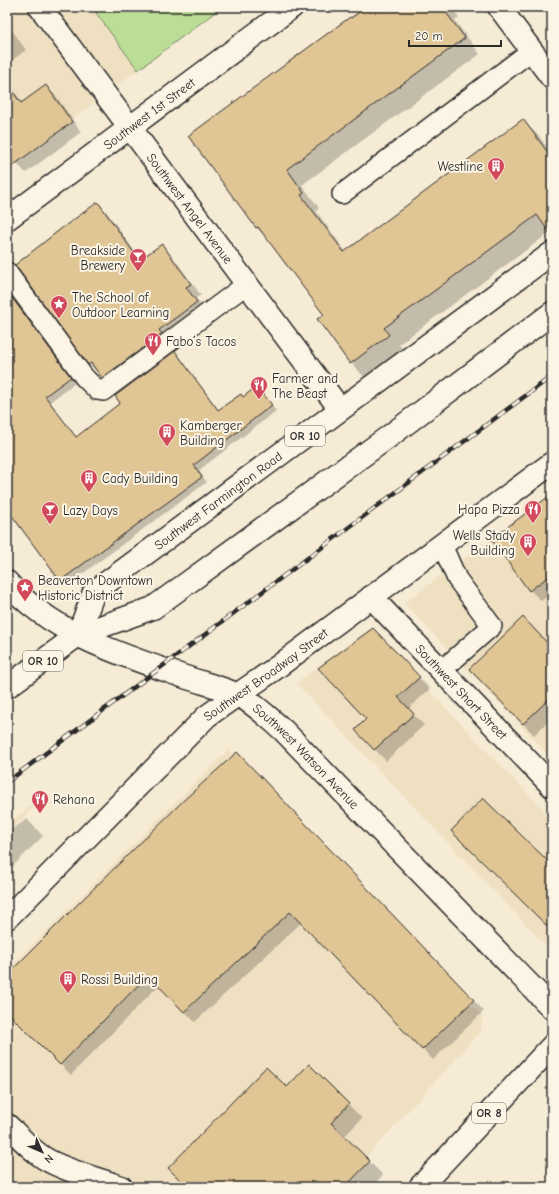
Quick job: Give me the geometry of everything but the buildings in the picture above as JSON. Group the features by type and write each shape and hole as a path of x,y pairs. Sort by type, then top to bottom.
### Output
{"main road":[{"name":"Southwest Angel Avenue","path":"40,7 340,409"},
{"name":"Southwest 1st Street","path":"7,219 292,7"},
{"path":"499,7 552,78"},
{"name":"Southwest Farmington Road","path":"78,635 94,592 552,253"},
{"name":"OR 10","path":"7,687 78,635 152,608 391,435 552,313"},
{"name":"Southwest Broadway Street","path":"7,918 207,716 238,695 552,463"},
{"name":"Southwest Watson Avenue","path":"7,582 29,605 54,622 78,635 104,647 238,695 264,713 283,730 552,1008"},
{"name":"Southwest Short Street","path":"371,597 552,786"},
{"name":"OR 8","path":"420,1187 552,1046"},
{"path":"7,1125 46,1159 60,1166 121,1187"}],"lane":[{"path":"342,194 531,50"},
{"path":"7,272 84,377 97,390 103,391 246,284"},
{"path":"441,671 492,626 456,578 442,545"}],"shaded area":[{"path":"7,7 104,7 96,14 138,70 7,167"},
{"path":"552,494 552,758 404,603"},
{"path":"370,629 552,819 552,952 296,683"},
{"path":"229,749 482,1016 481,1031 339,1187 7,1187 7,970"},
{"path":"41,799 7,835 7,824"}],"green space":[{"path":"104,7 222,7 138,70 96,13"}],"railway":[{"path":"7,782 552,376"}],"place":[{"name":"Westline","path":"496,181"},
{"name":"Breakside Brewery","path":"138,272"},
{"name":"The School of Outdoor Learning","path":"59,319"},
{"name":"Fabo’s Tacos","path":"153,356"},
{"name":"Farmer and The Beast","path":"259,400"},
{"name":"Kamberger Building","path":"167,447"},
{"name":"Cady Building","path":"89,493"},
{"name":"Hapa Pizza","path":"533,524"},
{"name":"Lazy Days","path":"50,525"},
{"name":"Wells Stady Building","path":"528,557"},
{"name":"Beaverton Downtown Historic District","path":"25,602"},
{"name":"Rehana","path":"40,814"},
{"name":"Rossi Building","path":"68,994"}]}
